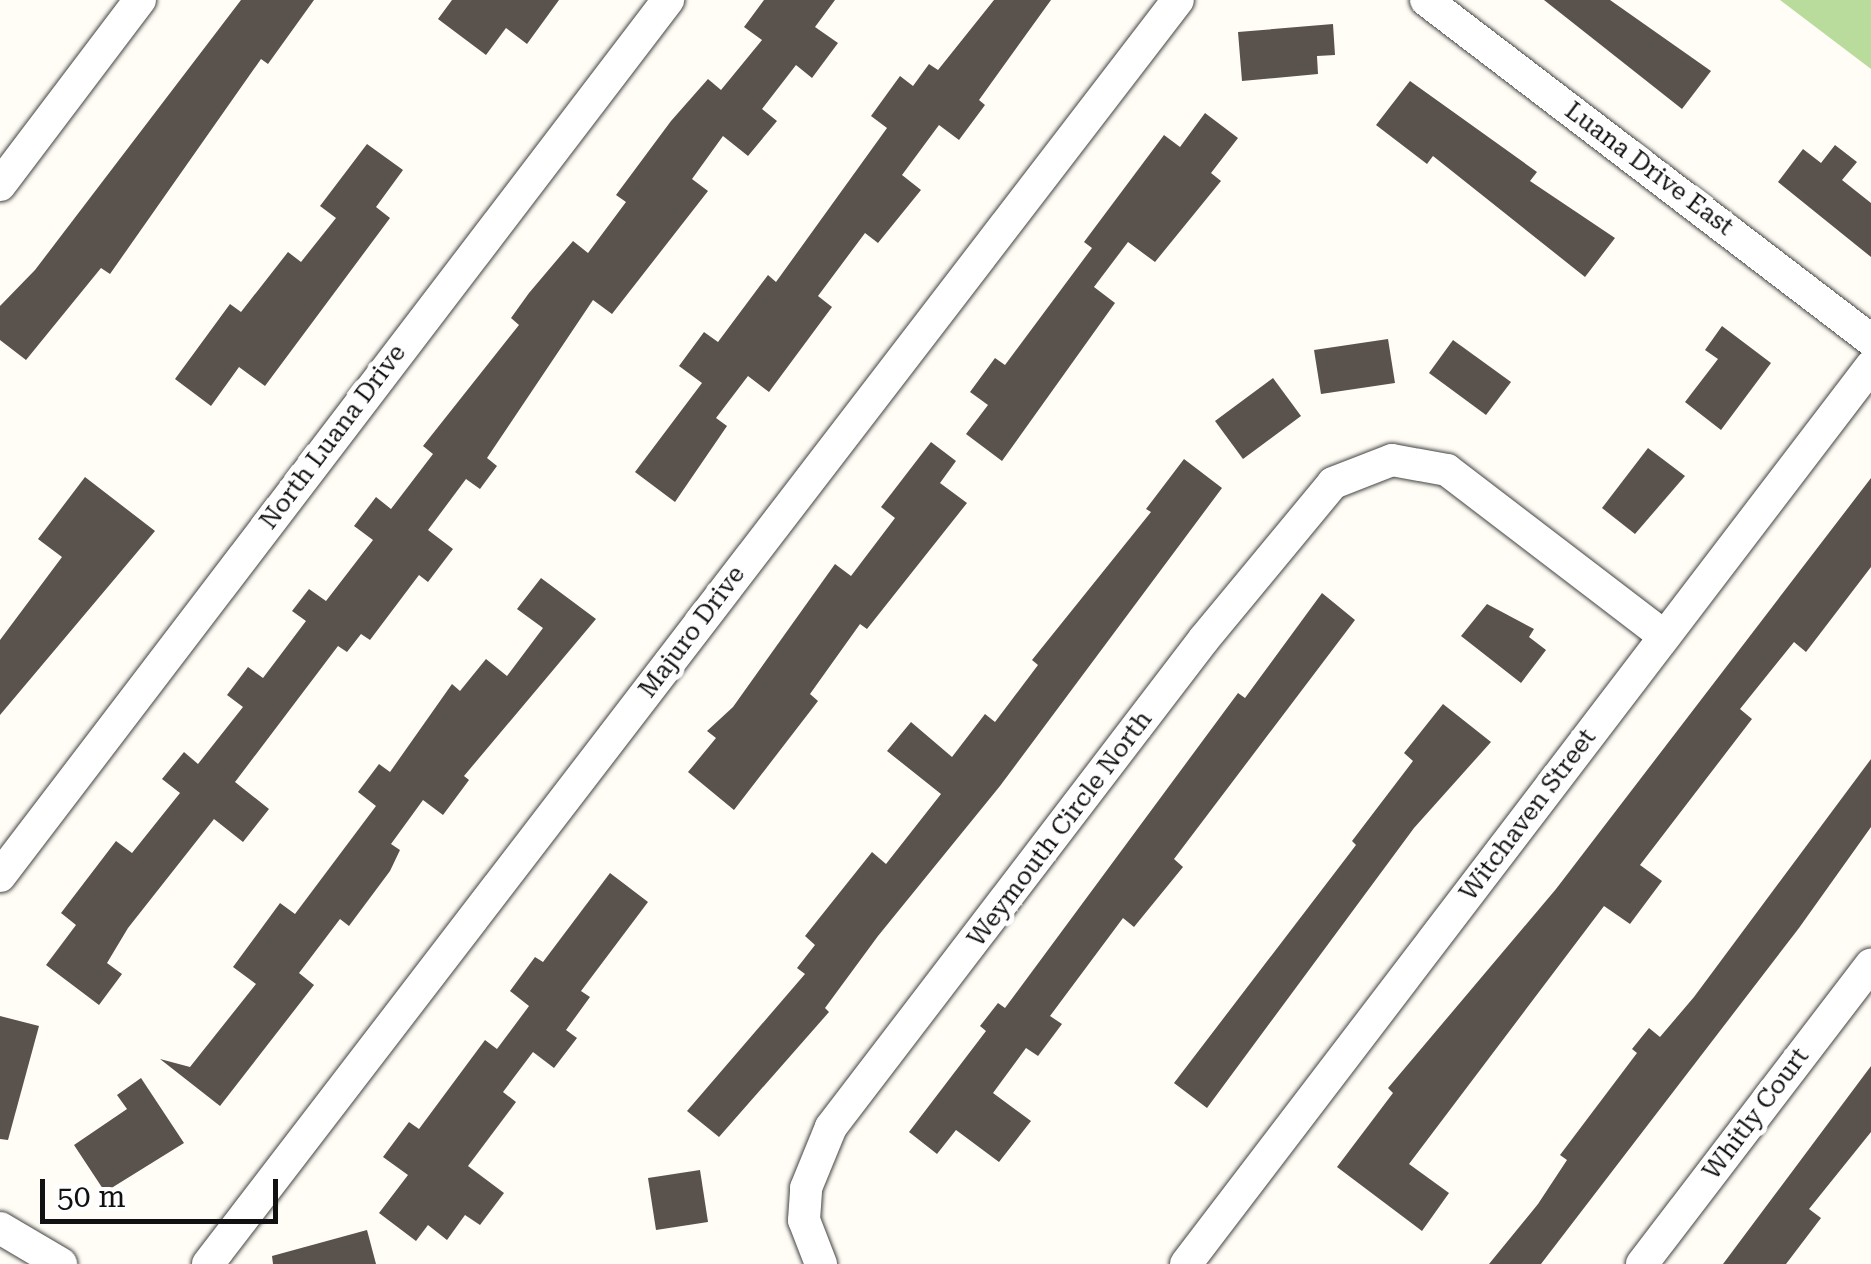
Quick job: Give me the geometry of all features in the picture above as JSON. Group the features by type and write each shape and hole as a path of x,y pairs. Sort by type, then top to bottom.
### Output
{"street":[{"path":"0,184 140,0"},
{"name":"North Luana Drive","path":"0,876 668,0"},
{"name":"Majuro Drive","path":"208,1264 1178,0"},
{"name":"Luana Drive East","path":"1426,0 1871,340"},
{"name":"Witchaven Street","path":"1186,1264 1871,366"},
{"name":"Weymouth Circle North","path":"820,1264 804,1220 806,1188 831,1127 1204,639 1334,483 1392,460 1447,470 1663,636"},
{"name":"Whitly Court","path":"1642,1264 1871,964"},
{"path":"0,1228 62,1264"}],"green space":[{"path":"1780,0 1871,0 1871,69"}],"building":[{"path":"241,0 314,0 268,64 261,59 110,274 101,268 26,360 0,340 0,306 35,270"},
{"path":"452,0 559,0 527,44 506,28 486,55 438,19"},
{"path":"764,0 835,0 815,27 838,43 812,78 796,65 762,109 777,121 748,156 723,136 692,179 708,191 612,314 593,300 487,458 497,466 480,489 466,479 428,530 453,549 428,582 419,575 370,640 361,634 347,652 338,646 235,782 269,809 243,842 214,819 128,928 107,963 122,974 99,1005 46,965 76,925 61,913 116,841 132,853 180,793 162,779 184,752 198,764 243,707 227,695 248,667 263,678 306,621 292,611 309,589 326,601 373,540 354,526 376,497 391,509 433,454 423,446 519,325 511,318 529,293 573,241 588,253 626,202 616,195 671,121 708,79 721,90 762,40 744,27"},
{"path":"994,0 1051,0 979,100 985,105 959,140 939,125 902,175 921,190 878,243 865,233 818,296 832,307 769,392 748,376 716,418 727,426 675,502 635,472 702,383 679,366 704,332 718,342 768,275 776,282 887,128 871,116 900,76 913,86 929,64 938,70"},
{"path":"1544,0 1610,0 1711,71 1682,109"},
{"path":"1333,24 1335,55 1317,56 1318,74 1242,81 1238,32"},
{"path":"1410,81 1537,172 1530,181 1615,238 1585,277 1433,156 1427,164 1376,125"},
{"path":"1205,113 1238,138 1211,173 1221,181 1155,262 1128,242 1094,287 1115,303 1002,461 966,434 988,405 970,392 995,358 1005,365 1092,248 1084,242 1164,135 1180,147"},
{"path":"367,144 403,170 376,207 390,218 265,386 239,367 211,406 175,379 230,304 241,312 288,252 301,262 336,218 320,206"},
{"path":"1835,145 1857,162 1842,180 1871,203 1871,257 1778,182 1803,149 1821,163"},
{"path":"1722,326 1771,363 1721,430 1685,402 1718,359 1705,350"},
{"path":"1388,339 1395,383 1321,394 1314,350"},
{"path":"1453,340 1511,382 1486,415 1429,373"},
{"path":"1273,378 1301,416 1243,459 1215,421"},
{"path":"931,442 956,461 940,483 967,503 867,629 860,624 810,694 818,701 734,810 688,772 716,738 707,731 733,707 835,564 851,576 895,518 881,507"},
{"path":"1648,448 1685,476 1635,534 1602,508"},
{"path":"1184,459 1222,488 1000,786 878,936 825,1008 829,1012 719,1137 687,1111 805,974 797,968 815,945 805,936 872,852 886,864 941,794 887,751 911,722 952,757 985,714 995,722 1038,665 1032,660 1151,512 1146,509"},
{"path":"85,477 155,531 0,715 0,640 62,557 38,539"},
{"path":"1871,478 1871,567 1806,652 1794,642 1740,709 1752,719 1640,865 1662,881 1630,924 1604,906 1409,1164 1449,1193 1422,1231 1337,1167 1393,1093 1388,1088 1556,889"},
{"path":"541,578 596,619 464,776 469,780 443,815 423,800 391,844 400,850 390,871 349,926 340,919 299,973 314,985 220,1106 160,1059 190,1067 256,984 233,967 280,903 295,914 376,806 358,792 379,764 390,772 452,684 460,691 486,659 507,676 543,628 517,609"},
{"path":"1322,593 1355,620 1174,859 1183,867 1134,927 1123,918 1050,1016 1062,1024 1038,1056 1026,1048 993,1093 1031,1121 999,1162 956,1130 937,1154 909,1132 986,1031 980,1026 998,1003 1005,1008 1238,693 1245,698"},
{"path":"1487,604 1534,629 1529,637 1546,650 1521,683 1461,636"},
{"path":"1443,704 1491,742 1414,828 1207,1108 1174,1083 1356,845 1352,841 1413,761 1404,753"},
{"path":"1871,759 1871,827 1799,928 1541,1264 1489,1264 1538,1204 1567,1160 1560,1155 1637,1053 1632,1049 1649,1028 1660,1037 1694,997"},
{"path":"610,873 648,902 581,991 590,997 566,1030 577,1038 554,1068 533,1052 503,1092 516,1102 468,1166 504,1193 480,1225 465,1215 447,1240 428,1225 416,1241 379,1213 408,1175 383,1157 409,1122 419,1129 485,1040 497,1049 529,1006 510,991 535,957 543,962"},
{"path":"0,1016 39,1026 8,1140 0,1139"},
{"path":"1871,1066 1871,1132 1809,1209 1821,1218 1786,1264 1723,1264"},
{"path":"141,1078 184,1143 105,1192 74,1145 127,1109 117,1095"},
{"path":"700,1170 708,1222 656,1230 648,1178"},
{"path":"367,1230 376,1264 273,1264 272,1256"}]}
